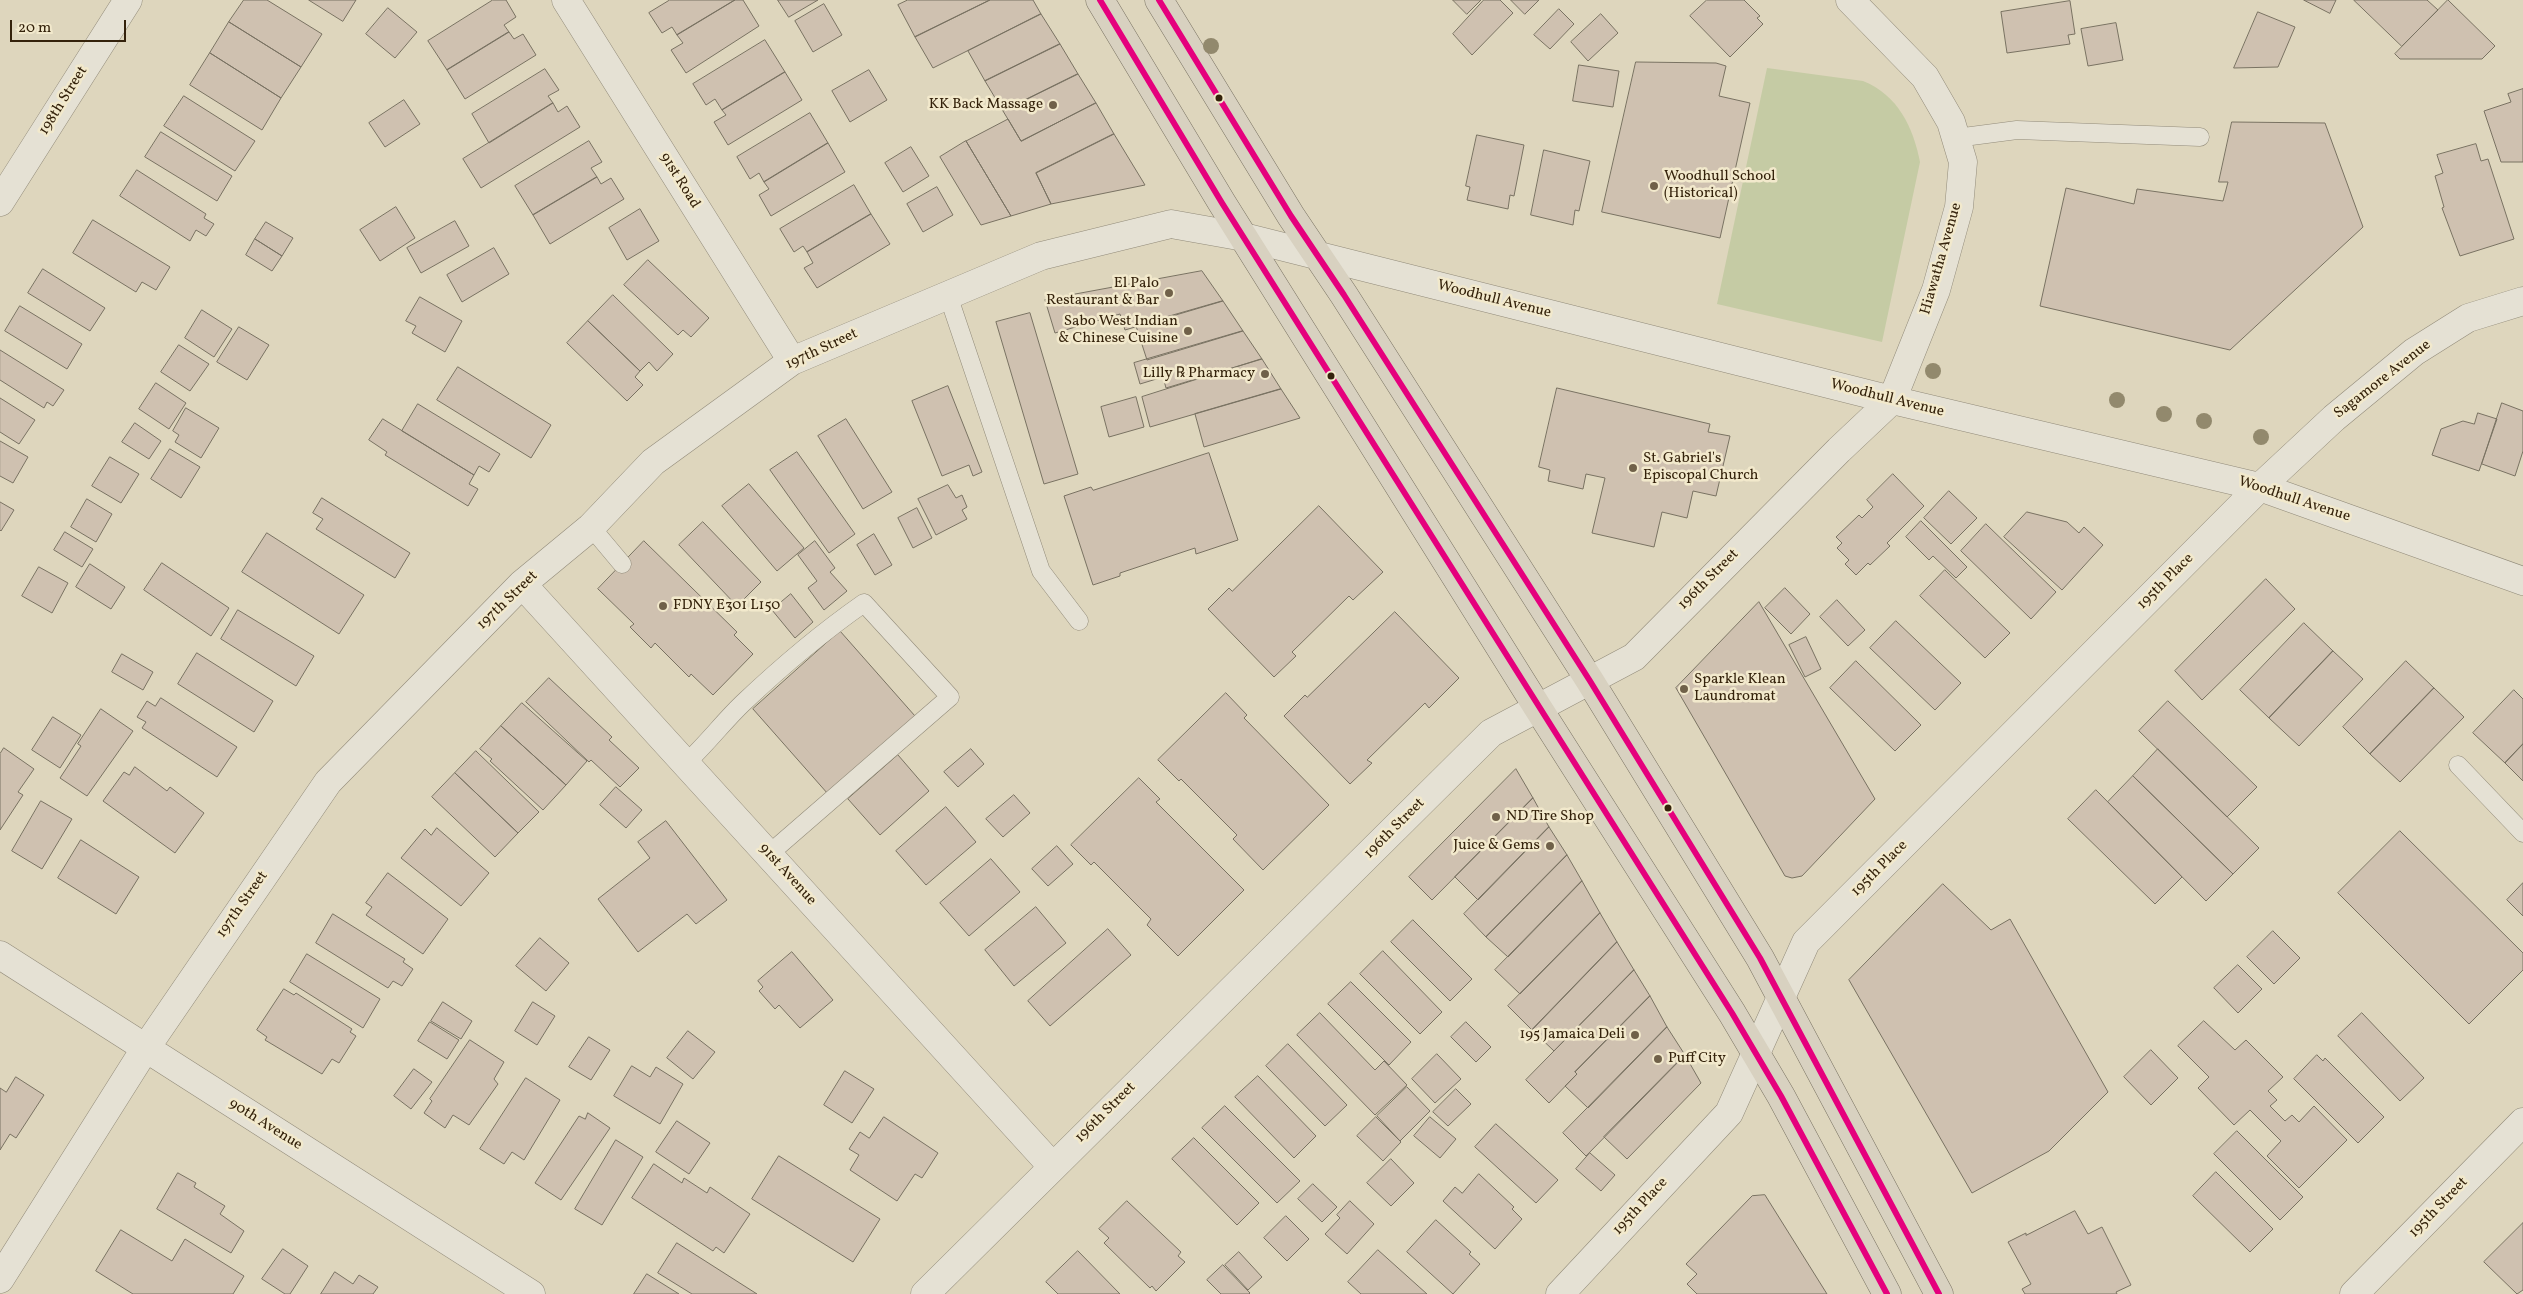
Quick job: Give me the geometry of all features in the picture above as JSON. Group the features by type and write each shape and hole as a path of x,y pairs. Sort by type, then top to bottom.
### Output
{"main road":[{"path":"1100,0 1244,237 1538,708 1732,1014 1781,1096 1886,1294"},
{"path":"1159,0 1291,216 1590,681 1760,958 1939,1294"}],"street":[{"name":"198th Street","path":"0,202 128,0"},
{"name":"91st Road","path":"566,0 792,361"},
{"name":"Hiawatha Avenue","path":"1850,0 1925,77 1951,122 1963,162 1959,208 1936,290 1892,400"},
{"name":"197th Street","path":"0,1279 145,1048 328,782 522,584 591,527 653,462 792,361 1041,256 1171,224 1244,237"},
{"name":"Woodhull Avenue","path":"1244,237 1892,400 2260,486 2523,581"},
{"name":"Sagamore Avenue","path":"2260,486 2334,418 2414,352 2468,318 2523,301"},
{"name":"196th Street","path":"925,1294 1052,1166 1491,733 1634,657 1839,450 1892,400"},
{"name":"195th Place","path":"1560,1294 1729,1114 1806,942 2260,486"},
{"name":"91st Avenue","path":"522,584 1052,1166"},
{"name":"90th Avenue","path":"0,955 531,1294"},
{"name":"195th Street","path":"2354,1294 2523,1122"}],"lane":[{"path":"1956,138 2017,130 2200,137"},
{"path":"948,295 1041,571 1079,621"},
{"path":"591,527 622,564"},
{"path":"686,764 706,745 742,704 826,629 864,603 950,696 768,854"},
{"path":"2458,765 2523,834"}],"green space":[{"path":"1767,68 1863,81 1886,95 1895,104 1908,125 1920,162 1882,342 1717,304"}],"building":[{"path":"244,0 267,0 322,34 301,67 229,22"},
{"path":"309,0 356,0 343,21"},
{"path":"493,0 506,0 516,17 504,25 509,32 447,70 428,41"},
{"path":"670,0 735,0 677,35 672,27 662,33 649,13"},
{"path":"735,0 743,0 759,26 686,73 671,50 683,43 677,35"},
{"path":"778,0 818,0 789,17"},
{"path":"908,0 990,0 915,37 898,5"},
{"path":"990,0 1033,0 1041,14 933,68 915,37"},
{"path":"1453,0 1481,0 1467,14"},
{"path":"1484,0 1500,0 1513,13 1472,55 1453,34"},
{"path":"1511,0 1539,0 1525,14"},
{"path":"1707,0 1744,0 1760,16 1757,18 1763,24 1730,57 1690,16"},
{"path":"2304,0 2336,0 2330,13"},
{"path":"2354,0 2427,0 2438,10 2402,46"},
{"path":"2448,0 2495,46 2482,59 2400,59 2395,54"},
{"path":"2070,1 2075,34 2068,35 2070,44 2007,53 2001,12"},
{"path":"824,4 842,35 813,52 795,21"},
{"path":"388,8 417,32 395,58 366,34"},
{"path":"1559,9 1574,24 1550,49 1534,35"},
{"path":"2258,12 2295,27 2278,67 2234,68"},
{"path":"1041,14 1060,44 985,81 968,51"},
{"path":"1601,14 1618,33 1588,61 1571,42"},
{"path":"229,22 301,67 281,98 210,53"},
{"path":"2116,23 2123,60 2088,66 2081,29"},
{"path":"509,32 514,39 523,34 536,55 465,99 447,70"},
{"path":"765,40 785,72 722,110 715,99 706,105 693,84"},
{"path":"1060,44 1078,74 1003,111 985,81"},
{"path":"210,53 281,98 262,130 190,85"},
{"path":"1636,62 1716,63 1726,66 1719,96 1750,103 1720,238 1602,212"},
{"path":"1579,65 1619,71 1613,107 1573,101"},
{"path":"545,69 559,90 548,96 553,103 489,143 472,114"},
{"path":"869,70 887,100 850,122 832,91"},
{"path":"785,72 802,100 728,145 714,122 726,115 722,110"},
{"path":"1078,74 1096,103 1021,141 1003,111"},
{"path":"2523,89 2523,162 2501,162 2484,111 2511,102 2508,94"},
{"path":"184,96 255,141 235,171 164,126"},
{"path":"404,100 420,124 385,147 369,123"},
{"path":"553,103 558,112 567,106 580,127 481,188 463,159"},
{"path":"1096,103 1114,134 1036,173 1051,204 1011,216 966,141 1008,119 1021,141"},
{"path":"810,113 828,143 764,182 759,173 750,179 737,157"},
{"path":"2232,122 2325,123 2363,227 2230,350 2040,306 2066,188 2134,204 2137,189 2223,201 2228,182 2219,182"},
{"path":"161,132 232,176 217,201 145,157"},
{"path":"1114,134 1145,185 1051,204 1036,173"},
{"path":"1477,135 1524,145 1514,196 1510,195 1508,209 1467,200 1470,187 1466,186"},
{"path":"589,141 602,162 591,168 597,177 533,215 515,186"},
{"path":"966,141 1011,216 981,225 940,157"},
{"path":"828,143 845,172 771,216 759,195 769,189 764,182"},
{"path":"2476,144 2481,161 2488,159 2514,239 2460,256 2442,208 2444,207 2435,176 2443,173 2437,155"},
{"path":"911,147 929,176 903,192 885,163"},
{"path":"1544,150 1590,161 1579,211 1575,210 1573,225 1531,215"},
{"path":"137,170 206,214 204,218 214,224 206,236 196,230 190,241 120,196"},
{"path":"597,177 601,184 611,178 624,199 550,244 533,215"},
{"path":"854,185 871,214 807,252 803,246 794,252 780,229"},
{"path":"937,187 953,215 923,232 907,204"},
{"path":"396,207 415,238 380,261 360,230"},
{"path":"640,209 659,241 627,260 609,228"},
{"path":"871,214 890,244 817,288 804,268 813,263 807,252"},
{"path":"93,220 170,267 156,290 142,282 136,292 73,253"},
{"path":"455,221 469,246 421,273 407,248"},
{"path":"266,222 293,238 282,256 255,239"},
{"path":"255,239 282,256 272,271 246,255"},
{"path":"494,248 509,274 462,302 447,275"},
{"path":"648,260 709,318 691,337 683,330 678,335 624,285"},
{"path":"43,269 105,308 90,331 28,293"},
{"path":"1202,271 1223,301 1125,330 1120,314 1055,333 1045,300"},
{"path":"613,295 673,354 657,371 649,362 640,371 588,321"},
{"path":"420,297 462,321 445,352 412,333 416,326 406,321"},
{"path":"1223,301 1243,331 1147,360 1136,326"},
{"path":"20,306 82,344 67,369 5,331"},
{"path":"202,310 232,329 214,357 185,338"},
{"path":"1030,313 1078,474 1044,484 996,322"},
{"path":"588,321 640,371 635,377 643,385 627,401 567,343"},
{"path":"239,327 269,345 247,380 217,362"},
{"path":"1243,331 1262,359 1166,388 1163,377 1140,384 1134,363"},
{"path":"179,345 209,364 190,391 161,372"},
{"path":"0,350 64,390 53,406 47,402 44,408 0,380"},
{"path":"1262,359 1281,389 1150,427 1142,397"},
{"path":"458,367 551,425 531,458 437,400"},
{"path":"156,383 186,403 169,429 139,409"},
{"path":"948,386 982,472 973,476 969,465 942,476 912,401"},
{"name":"St. Gabriel's Episcopal Church","path":"1557,388 1710,424 1708,432 1730,436 1716,496 1693,491 1687,518 1662,512 1654,547 1592,533 1605,478 1586,474 1583,489 1548,481 1550,470 1539,467"},
{"path":"1281,389 1300,418 1204,447 1195,414"},
{"path":"1136,397 1144,427 1109,437 1101,407"},
{"path":"0,398 35,420 19,444 0,432"},
{"path":"2502,403 2523,411 2523,451 2515,476 2482,464"},
{"path":"418,404 500,454 489,472 479,466 474,475 402,431"},
{"path":"186,408 219,428 201,458 175,442 179,435 173,431"},
{"path":"2478,413 2497,419 2479,471 2432,455 2441,429 2463,421 2474,424"},
{"path":"383,419 474,475 469,484 478,489 468,506 385,455 387,452 369,440"},
{"path":"846,419 892,492 863,509 818,436"},
{"path":"135,423 161,441 149,459 122,442"},
{"path":"0,441 28,457 13,483 0,476"},
{"path":"170,449 200,467 181,498 151,479"},
{"path":"797,452 855,534 829,553 770,470"},
{"path":"1209,453 1238,540 1196,554 1195,548 1120,573 1120,576 1093,585 1064,496 1091,487 1093,490"},
{"path":"110,457 139,474 121,503 92,486"},
{"path":"1893,474 1924,506 1887,543 1890,546 1856,575 1845,564 1849,560 1837,548 1842,543 1836,537 1859,515 1862,518 1873,507 1867,500"},
{"path":"749,484 804,548 777,571 722,506"},
{"path":"948,485 956,498 962,495 967,507 962,510 967,519 936,535 918,499"},
{"path":"1949,491 1977,518 1951,544 1924,518"},
{"path":"322,498 410,553 395,578 316,529 323,519 313,513"},
{"path":"87,499 112,514 96,542 71,527"},
{"path":"0,502 14,510 1,531 0,530"},
{"path":"1319,506 1383,572 1353,600 1349,596 1292,652 1296,656 1274,677 1208,609 1229,588 1232,591"},
{"path":"917,508 932,538 913,548 898,518"},
{"path":"2027,512 2067,522 2079,533 2084,527 2103,545 2062,590 2004,537"},
{"path":"1921,521 1967,567 1956,578 1933,556 1929,560 1906,537"},
{"path":"703,522 761,582 737,606 679,545"},
{"path":"1986,524 2056,592 2031,619 1961,551"},
{"path":"65,532 93,549 82,567 54,550"},
{"path":"267,533 364,595 339,634 242,572"},
{"path":"874,534 892,565 875,575 857,545"},
{"name":"FDNY E301 L150","path":"644,541 737,632 734,635 753,654 713,695 691,674 689,677 655,643 651,648 630,627 634,624 598,589"},
{"path":"815,541 835,568 830,572 847,591 824,610 808,588 817,581 798,555"},
{"path":"162,563 229,608 211,636 144,590"},
{"path":"90,564 125,587 111,609 76,587"},
{"path":"39,567 68,583 52,613 22,596"},
{"path":"1945,570 2010,633 1985,658 1920,596"},
{"path":"2266,579 2295,609 2202,700 2175,671"},
{"path":"1785,588 1810,614 1791,634 1765,608"},
{"path":"791,594 813,622 795,638 772,610"},
{"path":"1837,600 1865,630 1848,646 1820,617"},
{"path":"1759,602 1875,799 1802,876 1792,878 1785,876 1676,688"},
{"path":"238,610 314,656 296,686 221,639"},
{"path":"1395,612 1459,678 1429,708 1425,703 1367,760 1372,763 1350,784 1284,716 1305,695 1307,697"},
{"path":"1896,621 1961,683 1935,710 1870,648"},
{"path":"2304,623 2333,651 2269,718 2240,690"},
{"path":"840,631 915,716 828,794 753,709"},
{"path":"1806,637 1821,669 1805,677 1789,645"},
{"path":"2333,651 2363,679 2299,746 2269,718"},
{"path":"197,653 273,701 254,732 178,684"},
{"path":"122,654 153,672 143,690 112,672"},
{"path":"1856,661 1921,725 1895,751 1830,688"},
{"path":"2406,661 2434,688 2370,754 2343,727"},
{"path":"549,678 612,737 609,740 639,768 620,787 591,760 589,762 526,702"},
{"path":"2434,688 2464,717 2400,782 2370,754"},
{"path":"2514,690 2523,699 2523,744 2505,763 2473,733"},
{"path":"1226,693 1247,715 1244,718 1329,805 1263,870 1233,839 1237,835 1181,779 1179,781 1158,760"},
{"path":"161,698 237,747 217,777 142,728 146,722 137,717 147,701 155,706"},
{"path":"2168,701 2257,787 2227,817 2139,731"},
{"path":"522,703 587,761 566,785 501,726"},
{"path":"101,709 133,731 87,796 60,778 81,746 78,744"},
{"path":"53,717 81,735 60,768 32,750"},
{"path":"501,726 566,785 543,810 490,761 492,759 480,749"},
{"path":"2523,744 2523,781 2505,763"},
{"path":"4,748 34,769 18,792 23,795 0,830 0,754"},
{"path":"971,749 984,764 958,787 944,772"},
{"path":"2158,749 2259,848 2233,874 2133,776"},
{"path":"476,751 539,812 518,833 455,773"},
{"path":"898,755 929,791 880,835 848,799"},
{"path":"135,767 167,791 170,787 204,813 175,853 103,801 124,772 129,775"},
{"path":"1516,769 1533,798 1432,900 1409,877"},
{"path":"455,773 518,833 495,857 432,797"},
{"path":"2133,776 2233,874 2206,901 2108,802"},
{"path":"1139,778 1160,799 1156,802 1244,890 1178,956 1147,925 1151,919 1094,862 1091,865 1071,845"},
{"path":"616,787 642,810 626,828 600,805"},
{"path":"2096,790 2182,877 2155,904 2068,819"},
{"path":"1014,795 1030,813 1003,837 986,819"},
{"path":"1533,798 1549,827 1478,900 1455,877"},
{"path":"41,801 72,819 42,869 12,851"},
{"path":"946,807 976,842 926,885 896,851"},
{"path":"666,821 727,900 696,924 687,914 638,952 598,899 650,858 638,842"},
{"path":"1549,827 1567,855 1486,937 1464,914"},
{"path":"437,828 489,873 461,906 401,858 425,829 431,835"},
{"path":"2400,831 2523,953 2523,970 2469,1024 2338,893"},
{"path":"81,840 139,877 116,914 58,878"},
{"path":"1057,846 1073,864 1048,886 1032,869"},
{"path":"1567,855 1582,881 1508,957 1486,937"},
{"path":"991,859 1020,892 969,936 940,903"},
{"path":"388,873 448,919 423,954 366,915 372,907 366,903"},
{"path":"1582,881 1600,913 1520,994 1495,970"},
{"path":"2523,883 2523,916 2507,900"},
{"path":"1943,884 1991,930 2010,919 2108,1092 2049,1151 1972,1193 1849,980"},
{"path":"1036,907 1066,943 1014,986 985,950"},
{"path":"1600,913 1617,942 1532,1030 1508,1006"},
{"path":"333,914 405,959 403,962 413,969 402,986 393,981 388,988 316,943"},
{"path":"1413,920 1472,979 1450,1001 1391,942"},
{"path":"1108,929 1131,955 1050,1026 1028,1001"},
{"path":"2273,931 2300,958 2274,984 2247,957"},
{"path":"540,938 569,963 546,991 516,966"},
{"path":"1617,942 1634,970 1554,1051 1532,1030"},
{"path":"1383,951 1442,1012 1420,1034 1360,974"},
{"path":"792,952 833,1000 800,1028 779,1005 775,1009 759,991 763,987 758,981"},
{"path":"307,954 380,999 363,1028 290,982"},
{"path":"2238,965 2262,989 2238,1013 2214,988"},
{"path":"1634,970 1650,996 1575,1072 1577,1074 1549,1103 1526,1080"},
{"path":"1351,982 1411,1042 1389,1065 1328,1004"},
{"path":"284,989 294,995 296,993 352,1029 350,1032 356,1036 339,1063 332,1059 322,1074 265,1040 267,1037 257,1030"},
{"path":"1650,996 1667,1027 1588,1108 1565,1086 1577,1074 1575,1072"},
{"path":"443,1002 472,1021 461,1039 431,1021"},
{"path":"533,1002 555,1016 537,1045 515,1031"},
{"path":"1320,1013 1375,1070 1384,1061 1407,1085 1375,1115 1297,1035"},
{"path":"2362,1013 2424,1078 2400,1101 2338,1036"},
{"path":"2204,1021 2235,1050 2246,1040 2283,1077 2268,1091 2277,1100 2270,1106 2285,1121 2292,1115 2299,1122 2314,1106 2347,1140 2299,1188 2267,1156 2281,1141 2250,1110 2234,1125 2198,1088 2209,1077 2178,1046"},
{"path":"430,1022 459,1040 447,1059 418,1041"},
{"path":"1466,1022 1491,1047 1476,1062 1451,1037"},
{"path":"1667,1027 1685,1055 1586,1156 1563,1133"},
{"path":"688,1031 715,1052 693,1079 667,1058"},
{"path":"589,1037 610,1050 591,1080 569,1067"},
{"path":"470,1040 504,1062 494,1079 498,1084 469,1125 453,1115 445,1128 424,1113 432,1101 430,1099"},
{"path":"1288,1044 1347,1105 1325,1126 1266,1066"},
{"path":"2151,1050 2178,1078 2151,1105 2124,1077"},
{"path":"1437,1054 1461,1079 1435,1103 1412,1079"},
{"path":"1685,1055 1701,1083 1627,1159 1604,1137"},
{"path":"2317,1055 2323,1061 2325,1058 2384,1117 2358,1143 2294,1079"},
{"path":"632,1066 650,1077 656,1067 683,1084 660,1124 614,1096"},
{"path":"414,1069 432,1082 411,1109 394,1096"},
{"path":"845,1071 874,1089 852,1123 824,1105"},
{"path":"1258,1076 1316,1136 1294,1158 1235,1097"},
{"path":"16,1077 44,1095 16,1138 10,1134 0,1150 0,1088 6,1092"},
{"path":"526,1078 560,1100 524,1160 512,1152 504,1164 480,1149"},
{"path":"1407,1087 1430,1111 1400,1141 1377,1116"},
{"path":"1456,1089 1471,1104 1448,1126 1433,1112"},
{"path":"1225,1106 1300,1181 1277,1203 1202,1128"},
{"path":"588,1113 610,1128 561,1200 535,1183 579,1116 585,1119"},
{"path":"884,1117 938,1153 922,1178 915,1174 897,1201 850,1170 859,1155 849,1149 860,1132 869,1138"},
{"path":"1376,1117 1401,1142 1383,1161 1357,1136"},
{"path":"1430,1117 1456,1139 1440,1158 1414,1136"},
{"path":"677,1121 710,1143 689,1174 656,1152"},
{"path":"1496,1124 1558,1180 1536,1203 1475,1147"},
{"path":"2237,1131 2303,1197 2280,1220 2214,1154"},
{"path":"1194,1138 1259,1203 1237,1225 1172,1159"},
{"path":"616,1140 643,1157 602,1225 575,1209"},
{"path":"1590,1153 1615,1175 1601,1191 1576,1169"},
{"path":"779,1156 880,1219 853,1262 752,1199"},
{"path":"1391,1159 1414,1183 1391,1206 1367,1183"},
{"path":"654,1164 682,1183 684,1178 707,1193 710,1187 750,1214 724,1253 716,1247 713,1251 632,1198"},
{"path":"2216,1172 2273,1229 2250,1252 2193,1196"},
{"path":"178,1173 196,1183 194,1187 225,1206 220,1214 244,1231 231,1253 157,1209"},
{"path":"1479,1174 1514,1207 1512,1209 1522,1219 1495,1249 1443,1201 1455,1187 1462,1193"},
{"path":"1313,1184 1337,1207 1322,1222 1298,1199"},
{"path":"1765,1195 1827,1294 1697,1294 1687,1284 1697,1274 1686,1264 1752,1196"},
{"path":"1127,1201 1181,1252 1178,1256 1185,1262 1156,1291 1152,1286 1150,1288 1104,1243 1109,1238 1099,1229"},
{"path":"1350,1201 1374,1224 1347,1254 1325,1234 1340,1218 1337,1215"},
{"path":"2075,1211 2088,1234 2102,1227 2131,1285 2116,1292 2117,1294 2025,1294 2022,1289 2031,1284 2008,1242"},
{"path":"1286,1216 1309,1239 1287,1261 1264,1238"},
{"path":"1436,1220 1471,1252 1469,1254 1480,1264 1453,1294 1407,1252"},
{"path":"2523,1223 2523,1290 2517,1294 2484,1262"},
{"path":"121,1230 172,1261 185,1239 244,1276 233,1294 133,1294 96,1271"},
{"path":"677,1243 757,1294 692,1294 658,1273"},
{"path":"283,1249 308,1266 290,1294 285,1294 262,1279"},
{"path":"1378,1250 1427,1294 1361,1294 1348,1282"},
{"path":"1078,1251 1120,1294 1058,1294 1046,1282"},
{"path":"1239,1252 1262,1277 1248,1290 1225,1265"},
{"path":"1223,1265 1249,1294 1221,1294 1207,1280"},
{"path":"335,1272 353,1284 359,1275 378,1287 373,1294 321,1294"},
{"path":"647,1274 679,1294 634,1294"}],"transit line":[{"path":"1100,0 1222,203 1732,1013 1781,1096 1887,1294"},
{"path":"1159,0 1291,216 1344,295 1590,681 1760,958 1939,1294"}],"place":[{"name":"KK Back Massage","path":"1053,105"},
{"name":"Woodhull School (Historical)","path":"1654,186"},
{"name":"El Palo Restaurant & Bar","path":"1169,293"},
{"name":"Sabo West Indian & Chinese Cuisine","path":"1188,331"},
{"name":"Lilly ℞ Pharmacy","path":"1265,374"},
{"name":"St. Gabriel's Episcopal Church","path":"1633,468"},
{"name":"FDNY E301 L150","path":"663,606"},
{"name":"Sparkle Klean Laundromat","path":"1684,689"},
{"name":"ND Tire Shop","path":"1496,817"},
{"name":"Juice & Gems","path":"1550,846"},
{"name":"195 Jamaica Deli","path":"1635,1035"},
{"name":"Puff City","path":"1658,1059"}]}
